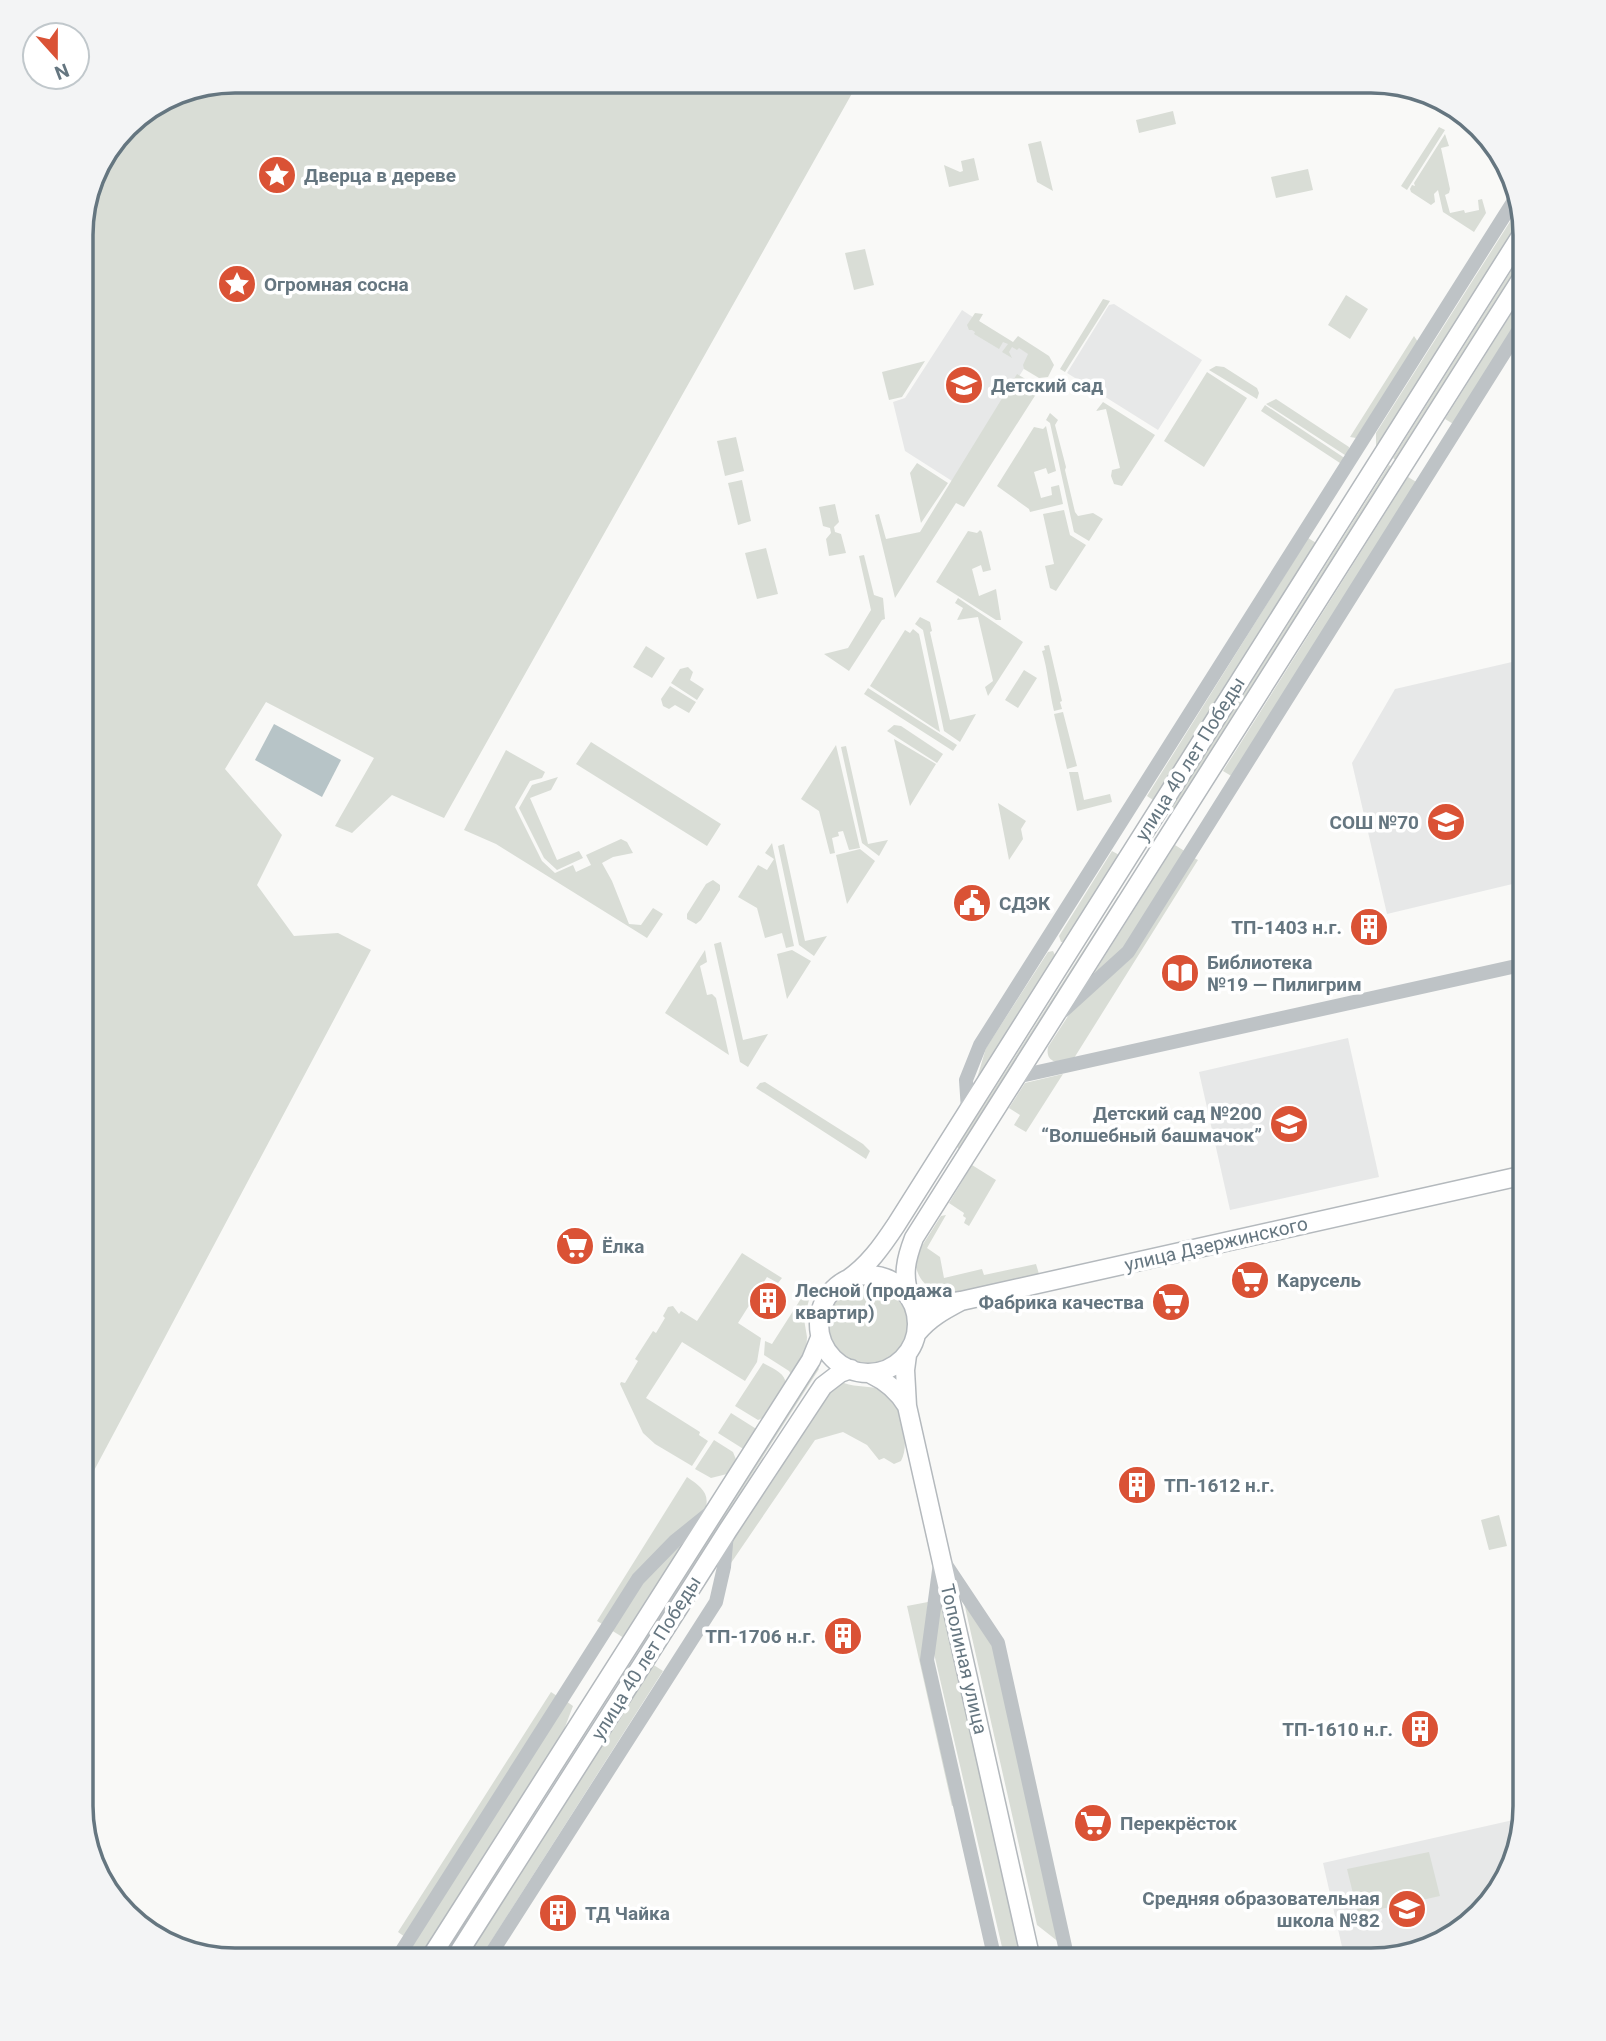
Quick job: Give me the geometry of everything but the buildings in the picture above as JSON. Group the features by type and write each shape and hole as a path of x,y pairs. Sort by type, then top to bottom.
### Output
{"main road":[{"name":"улица 40 лет Победы","path":"847,1280 860,1271 885,1241 1513,248"},
{"name":"улица 40 лет Победы","path":"910,1297 905,1284 905,1267 914,1238 1513,292"},
{"path":"1111,884 1130,896"},
{"name":"улица Дзержинского","path":"917,1333 937,1314 961,1301 1513,1178"},
{"path":"907,1355 887,1370 871,1374 851,1370 831,1357 820,1338 819,1327 823,1304 835,1288 847,1280 869,1275 882,1276 893,1281 910,1297 928,1306 961,1301"},
{"path":"907,1406 905,1370 907,1355 917,1333 918,1319 910,1297"},
{"name":"улица 40 лет Победы","path":"437,1948 811,1360 820,1338"},
{"name":"улица 40 лет Победы","path":"462,1948 728,1530 823,1386 840,1373 851,1370"},
{"name":"Тополиная улица","path":"871,1374 882,1379 900,1395 907,1406 1028,1948"},
{"path":"540,1786 558,1797"}],"street":[{"path":"968,1110 966,1080 980,1045 1510,207"},
{"path":"1049,1024 1128,952 1513,339"},
{"path":"1304,532 1325,545"},
{"path":"1016,1077 1513,967"},
{"name":"улица 40 лет Победы","path":"404,1948 638,1579 675,1541 717,1507"},
{"path":"495,1948 716,1601 724,1567 728,1530"},
{"path":"941,1558 927,1660 992,1948"},
{"path":"941,1558 998,1643 1065,1948"}],"shaded area":[{"path":"852,93 444,818 392,795 352,833 335,826 374,758 266,702 225,769 282,835 257,885 294,936 338,933 371,950 93,1472 93,226 98,198 107,172 128,141 156,117 189,100 216,94"},
{"path":"1173,111 1176,124 1139,133 1136,120"},
{"path":"1439,127 1445,130 1407,190 1401,186"},
{"path":"1445,134 1449,146 1441,148 1450,189 1445,195 1450,213 1479,210 1478,200 1482,199 1486,213 1474,232 1443,212 1438,190 1434,194 1435,202 1431,205 1410,189 1412,185 1415,186 1414,183"},
{"path":"1041,141 1053,191 1037,182 1028,144"},
{"path":"974,158 979,180 949,187 944,165 960,172 963,171 961,161"},
{"path":"1308,169 1313,190 1276,198 1271,177"},
{"path":"1512,218 1513,237 1378,450 1376,433"},
{"path":"865,249 874,285 854,290 845,253"},
{"path":"1513,268 1513,280 1398,462 1393,458"},
{"path":"1346,295 1368,309 1350,339 1328,325"},
{"path":"1103,299 1110,301 1065,372 1060,369"},
{"path":"1114,304 1202,360 1158,430 1067,373 1109,305"},
{"name":"Детский сад","path":"962,310 1032,356 952,481 905,451 893,402 905,398"},
{"path":"1513,311 1513,333 1455,425 1445,419"},
{"path":"975,313 983,314 979,321 1013,342 1018,336 1049,356 1054,365 1048,377 1039,378 1024,369 1028,354 1019,348 1017,350 1012,347 1009,352 1012,358 1002,352 1008,344 1003,342 999,349 969,330 967,325"},
{"path":"1414,336 1418,342 1356,438 1350,437"},
{"path":"925,361 902,397 889,400 882,372"},
{"path":"1216,366 1224,367 1257,388 1257,399 1209,370"},
{"path":"1207,372 1247,398 1204,467 1164,441"},
{"path":"1017,374 1034,384 1038,391 964,507 956,503 895,598 875,515 879,514 886,539 920,532"},
{"path":"1276,399 1349,447 1348,457 1266,404"},
{"path":"1103,402 1155,435 1122,486 1114,484 1111,476 1112,470 1120,468 1106,409 1096,411"},
{"path":"1265,405 1346,459 1343,465 1261,411"},
{"path":"1050,413 1058,420 1055,425 1075,512 1078,516 1093,513 1103,519 1089,541 1074,532 1050,423 1046,420"},
{"path":"1046,426 1056,471 1048,474 1046,468 1034,472 1041,498 1052,495 1051,487 1059,485 1063,504 1030,512 997,486 1034,427 1043,429"},
{"path":"736,437 744,471 725,476 717,441"},
{"path":"917,463 948,483 921,523 910,473"},
{"path":"1389,465 1395,469 1174,817 1168,813"},
{"path":"1408,477 1418,483 1233,777 1223,771"},
{"path":"742,480 751,521 738,525 728,483"},
{"path":"835,504 839,522 834,527 835,532 841,534 846,553 829,556 826,539 831,533 830,528 823,526 819,507"},
{"path":"1064,510 1070,535 1086,545 1056,591 1050,588 1045,566 1054,564 1043,514"},
{"path":"980,530 991,570 983,572 981,565 972,569 979,596 996,589 1001,620 996,620 936,582 968,531 977,533"},
{"path":"1308,538 1318,544 1156,802 1147,796"},
{"path":"766,548 778,594 757,599 745,553"},
{"path":"864,555 874,595 883,598 885,619 849,671 824,654 848,648 871,610 859,556"},
{"path":"958,598 1023,642 988,696 985,687 993,681 978,617 957,620 963,608 955,603"},
{"path":"920,617 930,622 950,720 976,714 960,742 944,731 923,630 915,624"},
{"path":"913,629 919,634 940,732 870,686 905,630 910,633"},
{"path":"1049,645 1062,701 1062,709 1054,711 1042,651 1045,650 1044,646"},
{"path":"646,646 665,658 652,678 633,667"},
{"name":"СОШ №70","path":"1513,662 1513,884 1387,914 1352,763 1395,689"},
{"path":"688,667 693,672 690,680 704,689 697,700 671,683 680,669"},
{"path":"1024,670 1037,678 1018,708 1005,700"},
{"path":"670,686 696,702 689,713 675,705 669,709 663,706 661,699"},
{"path":"868,688 957,745 953,751 864,694"},
{"path":"1063,712 1077,766 1067,769 1054,714"},
{"path":"274,724 341,760 322,797 255,760"},
{"path":"894,725 901,726 943,754 937,763 887,731"},
{"path":"894,739 936,764 910,806"},
{"path":"591,742 721,824 707,846 576,764"},
{"path":"836,745 860,848 849,850 843,831 838,832 839,836 832,838 835,853 830,854 819,811 801,799"},
{"path":"846,746 868,844 888,840 879,856 862,843 841,747"},
{"path":"506,750 545,772 542,778 530,781 515,807 542,861 555,873 573,865 576,872 591,865 586,855 621,839 627,842 633,853 613,857 602,863 629,924 641,925 653,908 663,914 647,938 496,844 464,830"},
{"path":"1069,772 1078,772 1084,800 1110,794 1112,802 1077,811"},
{"path":"558,777 551,790 530,798 557,860 579,851 583,858 557,870 544,858 519,808 532,785"},
{"path":"998,803 1026,821 1021,829 1023,839 1009,860"},
{"path":"772,843 794,946 786,948 782,933 765,938 757,908 738,897 758,865 767,870 774,859 765,853"},
{"path":"784,844 805,941 827,936 814,956 799,945 778,846"},
{"path":"1175,845 1186,852 1124,950 1089,981"},
{"path":"860,849 875,861 847,904 836,855"},
{"path":"1112,851 1121,856 1066,942 1061,942 1059,936"},
{"path":"1194,858 1198,860 1071,1063 1051,1059 1048,1056 1048,1047 1072,1010 1127,962"},
{"path":"713,880 720,885 720,890 696,924 687,919 687,914 706,884"},
{"path":"1118,896 1121,897 962,1151 957,1147"},
{"path":"721,942 743,1040 768,1034 748,1067 740,1062 714,944"},
{"path":"705,950 707,962 700,966 707,995 712,994 716,998 729,1055 665,1013"},
{"path":"792,950 811,961 787,999 777,954"},
{"path":"1053,951 1056,957 975,1085 986,1048 1048,952"},
{"name":"Детский сад №200 “Волшебный башмачок”","path":"1348,1038 1379,1177 1230,1210 1199,1072"},
{"path":"1063,1074 1026,1132 1014,1125 1020,1115 1009,1108 1025,1083"},
{"path":"765,1082 863,1144 870,1151 866,1159 756,1088"},
{"path":"972,1165 996,1180 969,1226 964,1223 964,1213 949,1203"},
{"path":"946,1215 927,1248 940,1257 944,1278 982,1269 984,1275 1036,1264 1039,1274 955,1292 944,1292 925,1284 915,1262 941,1216"},
{"path":"742,1253 782,1278 778,1283 767,1277 738,1323 761,1338 757,1362 745,1381 682,1342 646,1398 700,1432 699,1435 708,1441 692,1466 655,1444 643,1433 620,1384 625,1383 638,1361 635,1359 653,1331 656,1333 668,1307 673,1306 679,1314 681,1311 697,1321"},
{"path":"860,1283 876,1283 897,1294 908,1315 908,1331 897,1352 876,1363 860,1363 846,1357 834,1345 828,1331 828,1315 834,1301 846,1289"},
{"path":"799,1287 806,1289 810,1296 804,1319 806,1353 793,1377 789,1371 764,1355 765,1341 772,1344 802,1297 795,1291"},
{"path":"763,1363 782,1375 785,1385 777,1403 758,1420 735,1406"},
{"path":"817,1366 819,1369 641,1648 637,1645"},
{"path":"837,1384 882,1390 889,1395 899,1412 904,1433 905,1444 901,1461 894,1464 884,1458 879,1460 867,1445 843,1432 815,1440 731,1563 729,1537 740,1521 755,1507 778,1473 786,1449 821,1395"},
{"path":"731,1413 758,1430 745,1450 718,1433"},
{"path":"714,1440 733,1452 737,1462 727,1474 711,1478 695,1469"},
{"path":"687,1477 705,1494 705,1510 604,1625 597,1621"},
{"path":"1499,1515 1507,1546 1489,1550 1481,1520"},
{"path":"681,1543 684,1545 624,1638 611,1630 642,1582"},
{"path":"942,1598 1020,1948 1002,1948 933,1649"},
{"path":"963,1598 994,1643 1060,1943 1037,1925"},
{"path":"928,1602 923,1650 955,1805 952,1806 907,1606"},
{"path":"649,1662 663,1671 487,1948 469,1948"},
{"path":"551,1692 557,1696 405,1937 398,1932"},
{"path":"566,1701 573,1706 562,1735 427,1948 409,1948"},
{"name":"Средняя образовательная школа №82","path":"1512,1820 1506,1852 1499,1869 1478,1900 1450,1924 1417,1941 1390,1947 1342,1948 1323,1863"},
{"path":"1429,1852 1440,1896 1358,1914 1347,1869"}],"place":[{"name":"Дверца в дереве","path":"277,175"},
{"name":"Огромная сосна","path":"237,284"},
{"name":"Детский сад","path":"964,385"},
{"name":"СОШ №70","path":"1446,822"},
{"name":"СДЭК","path":"972,903"},
{"name":"ТП-1403 н.г.","path":"1369,927"},
{"name":"Библиотека №19 — Пилигрим","path":"1180,973"},
{"name":"Детский сад №200 “Волшебный башмачок”","path":"1289,1124"},
{"name":"Ёлка","path":"575,1246"},
{"name":"Карусель","path":"1250,1280"},
{"name":"Лесной (продажа квартир)","path":"768,1301"},
{"name":"Фабрика качества","path":"1171,1302"},
{"name":"ТП-1612 н.г.","path":"1137,1485"},
{"name":"ТП-1706 н.г.","path":"843,1636"},
{"name":"ТП-1610 н.г.","path":"1420,1729"},
{"name":"Перекрёсток","path":"1093,1823"},
{"name":"Средняя образовательная школа №82","path":"1407,1909"},
{"name":"ТД Чайка","path":"558,1913"}]}
